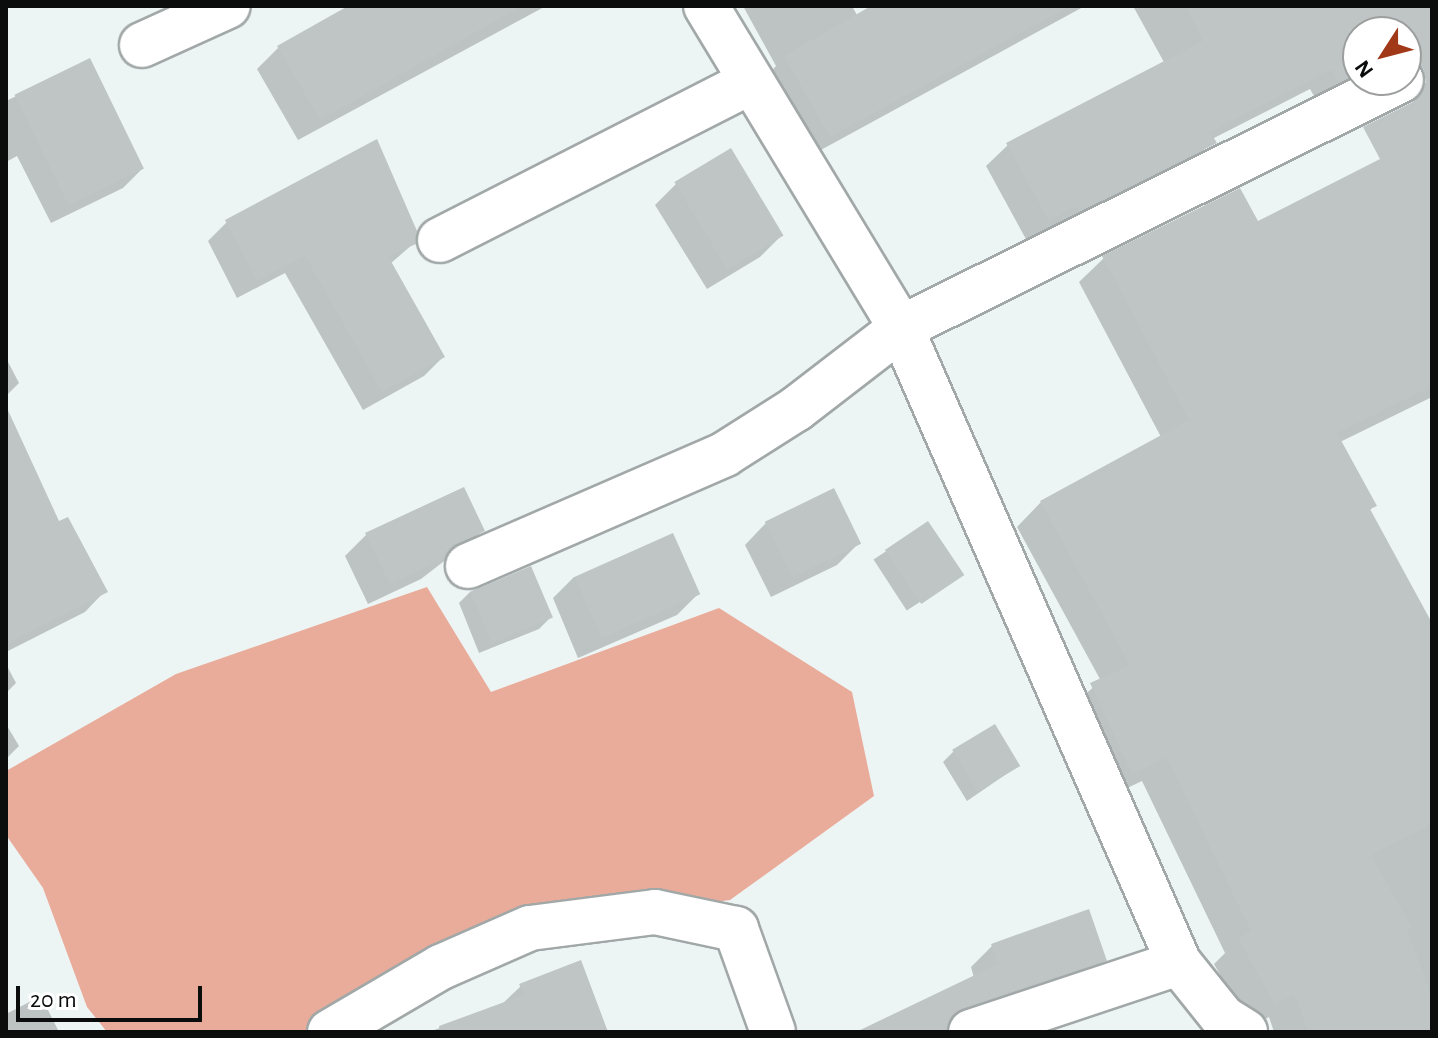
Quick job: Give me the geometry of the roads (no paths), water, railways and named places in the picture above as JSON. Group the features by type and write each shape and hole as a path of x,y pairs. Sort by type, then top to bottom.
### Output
{"street":[{"path":"142,45 228,6"},
{"path":"717,10 750,82 901,328 1179,963 1223,1018 1245,1032"},
{"path":"440,240 750,82"},
{"path":"468,566 725,454 796,409 901,328 1370,96"},
{"path":"330,1032 441,967 530,928 655,912 736,929 773,1032"},
{"path":"971,1032 1179,963"}]}
